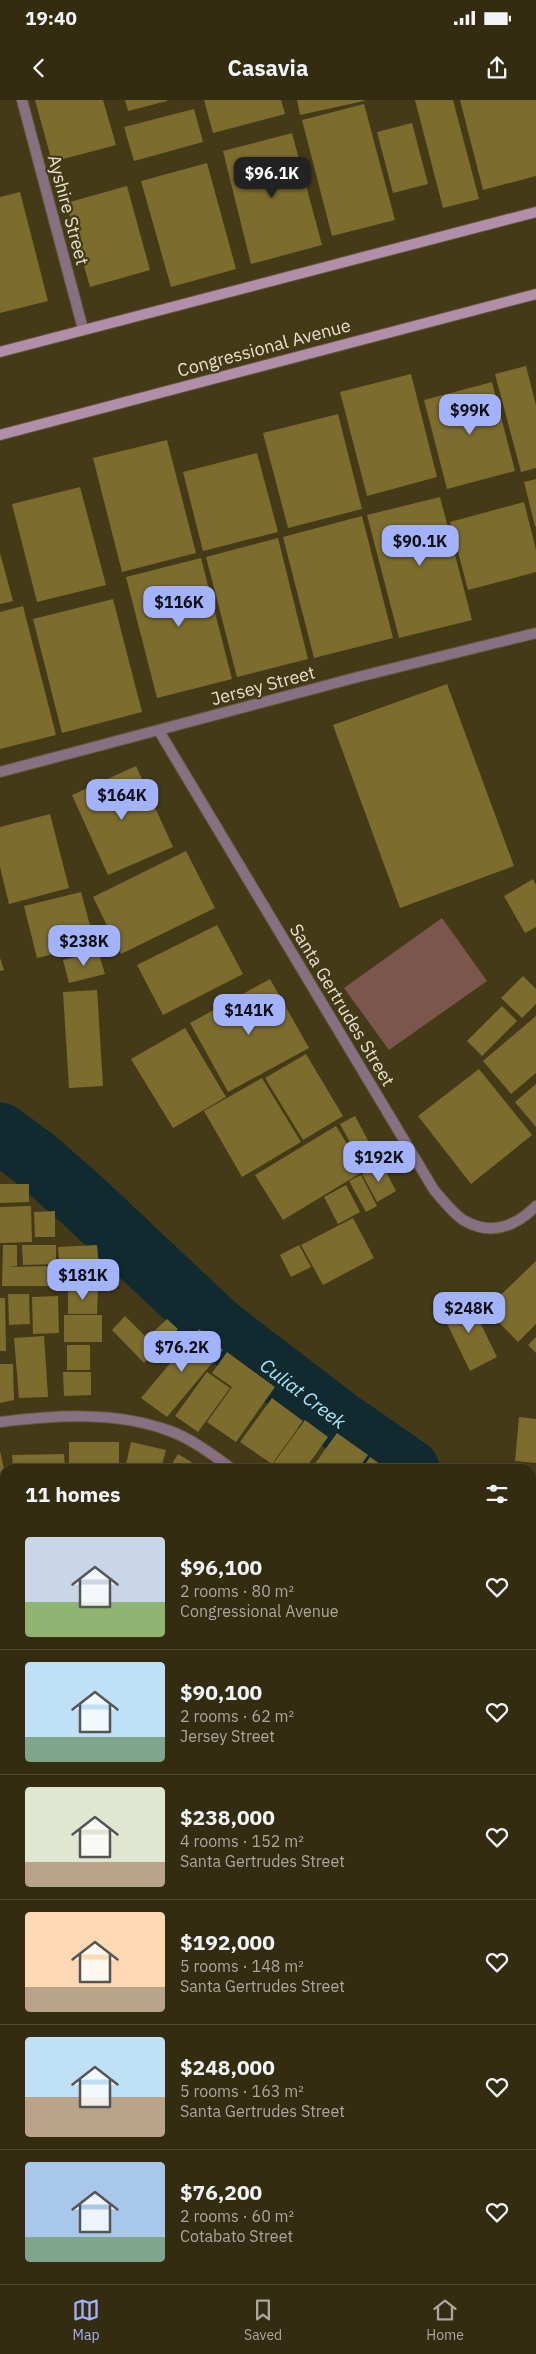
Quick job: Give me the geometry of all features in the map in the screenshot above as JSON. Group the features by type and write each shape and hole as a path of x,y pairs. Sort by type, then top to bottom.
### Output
{"main road":[{"path":"0,352 536,212"},
{"name":"Congressional Avenue","path":"0,435 536,294"}],"street":[{"name":"Ayshire Street","path":"22,100 83,329"},
{"name":"Jersey Street","path":"0,772 358,677 536,633"},
{"name":"Santa Gertrudes Street","path":"160,731 434,1190 463,1221 480,1227 494,1228 514,1224 536,1206"},
{"path":"0,1422 47,1416 129,1418 172,1431 210,1452 226,1464"}],"shaded area":[{"path":"442,918 487,981 389,1050 344,988"}],"building":[{"path":"35,100 103,100 116,145 52,162"},
{"path":"125,100 167,100 167,101 128,111"},
{"path":"204,100 281,100 285,114 213,133"},
{"path":"297,100 364,100 364,101 300,115"},
{"path":"415,100 453,100 479,199 443,208"},
{"path":"460,100 536,100 536,176 483,190"},
{"path":"364,104 395,220 332,236 302,120"},
{"path":"194,109 203,142 134,161 124,127"},
{"path":"412,123 428,184 393,193 377,132"},
{"path":"292,133 322,245 251,264 223,151"},
{"path":"207,163 236,269 171,287 141,181"},
{"path":"127,186 150,270 90,287 66,203"},
{"path":"20,192 48,301 0,313 0,197"},
{"path":"526,366 536,405 536,468 521,472 495,374"},
{"path":"411,374 437,477 367,496 340,392"},
{"path":"492,382 515,471 447,489 424,400"},
{"path":"338,414 362,509 288,528 263,433"},
{"path":"167,440 196,553 122,572 93,458"},
{"path":"257,453 278,532 203,551 183,472"},
{"path":"536,479 536,526 535,526 524,482"},
{"path":"80,487 106,585 37,602 12,504"},
{"path":"440,497 472,620 399,638 367,515"},
{"path":"524,502 536,550 536,572 468,590 450,522"},
{"path":"362,516 393,638 314,658 283,537"},
{"path":"278,538 308,659 237,677 206,557"},
{"path":"0,553 13,601 0,604"},
{"path":"201,558 232,679 157,698 126,577"},
{"path":"113,599 142,712 62,733 33,619"},
{"path":"23,606 56,735 0,749 0,612"},
{"path":"447,684 514,866 400,908 333,725"},
{"path":"136,766 173,847 108,875 72,795"},
{"path":"50,814 69,888 9,904 0,867 0,827"},
{"path":"186,851 215,908 121,954 93,897"},
{"path":"533,879 536,885 536,927 525,933 504,896"},
{"path":"81,892 95,944 37,958 24,906"},
{"path":"217,925 243,974 163,1015 137,965"},
{"path":"98,951 105,974 69,983 63,960"},
{"path":"0,958 4,970 0,971"},
{"path":"523,976 536,989 536,1004 522,1018 501,998"},
{"path":"270,979 309,1048 228,1092 190,1023"},
{"path":"97,990 103,1086 69,1088 63,992"},
{"path":"502,1006 517,1021 482,1056 467,1041"},
{"path":"536,1016 536,1073 511,1094 483,1061"},
{"path":"185,1028 226,1097 173,1128 131,1059"},
{"path":"306,1054 343,1116 303,1140 265,1078"},
{"path":"479,1069 532,1135 471,1184 418,1116"},
{"path":"262,1078 301,1142 242,1177 204,1111"},
{"path":"536,1084 536,1127 515,1102"},
{"path":"355,1116 379,1161 364,1168 340,1124"},
{"path":"336,1126 364,1171 283,1220 255,1175"},
{"path":"382,1164 396,1191 377,1202 362,1174"},
{"path":"361,1175 377,1206 366,1212 349,1181"},
{"path":"0,1184 29,1184 29,1202 0,1203"},
{"path":"346,1185 360,1212 338,1224 324,1197"},
{"path":"31,1206 32,1242 0,1243 0,1207"},
{"path":"55,1211 55,1237 35,1237 34,1212"},
{"path":"353,1218 374,1258 323,1285 301,1245"},
{"path":"3,1245 17,1245 17,1266 5,1267 56,1266 55,1286 2,1286"},
{"path":"22,1245 56,1245 56,1264 23,1265"},
{"path":"97,1245 100,1279 61,1281 58,1247"},
{"path":"299,1245 311,1267 291,1277 280,1255"},
{"path":"536,1261 536,1324 518,1342 486,1309"},
{"path":"68,1289 98,1289 97,1314 68,1314"},
{"path":"8,1294 29,1294 30,1324 9,1325"},
{"path":"58,1296 59,1333 33,1334 32,1297"},
{"path":"0,1298 5,1298 6,1351 0,1351"},
{"path":"468,1298 497,1357 470,1371 441,1311"},
{"path":"64,1315 102,1315 102,1342 64,1342"},
{"path":"125,1316 147,1338 167,1319 178,1329 144,1363 112,1330"},
{"path":"199,1329 223,1350 167,1417 141,1398"},
{"path":"44,1336 48,1397 19,1398 14,1338"},
{"path":"536,1337 536,1353 528,1345"},
{"path":"67,1345 90,1345 90,1370 67,1370"},
{"path":"227,1352 275,1387 236,1442 207,1422 232,1387 212,1373"},
{"path":"0,1364 13,1364 14,1400 0,1403"},
{"path":"63,1372 91,1372 91,1395 64,1396"},
{"path":"207,1372 230,1388 198,1432 175,1416"},
{"path":"272,1398 303,1421 272,1464 240,1442"},
{"path":"519,1417 536,1419 536,1463 515,1461"},
{"path":"305,1420 328,1437 309,1464 273,1464"},
{"path":"337,1433 368,1455 362,1464 315,1464"},
{"path":"69,1442 119,1442 119,1464 69,1464"},
{"path":"131,1442 166,1450 162,1464 126,1464"},
{"path":"0,1451 3,1464 0,1464"},
{"path":"64,1454 65,1464 13,1464 12,1455"},
{"path":"178,1454 195,1464 172,1464"},
{"path":"370,1457 380,1464 365,1464"}],"waterway":[{"name":"Culiat Creek","path":"0,1133 34,1158 84,1202 218,1328 338,1420 402,1464"}]}
